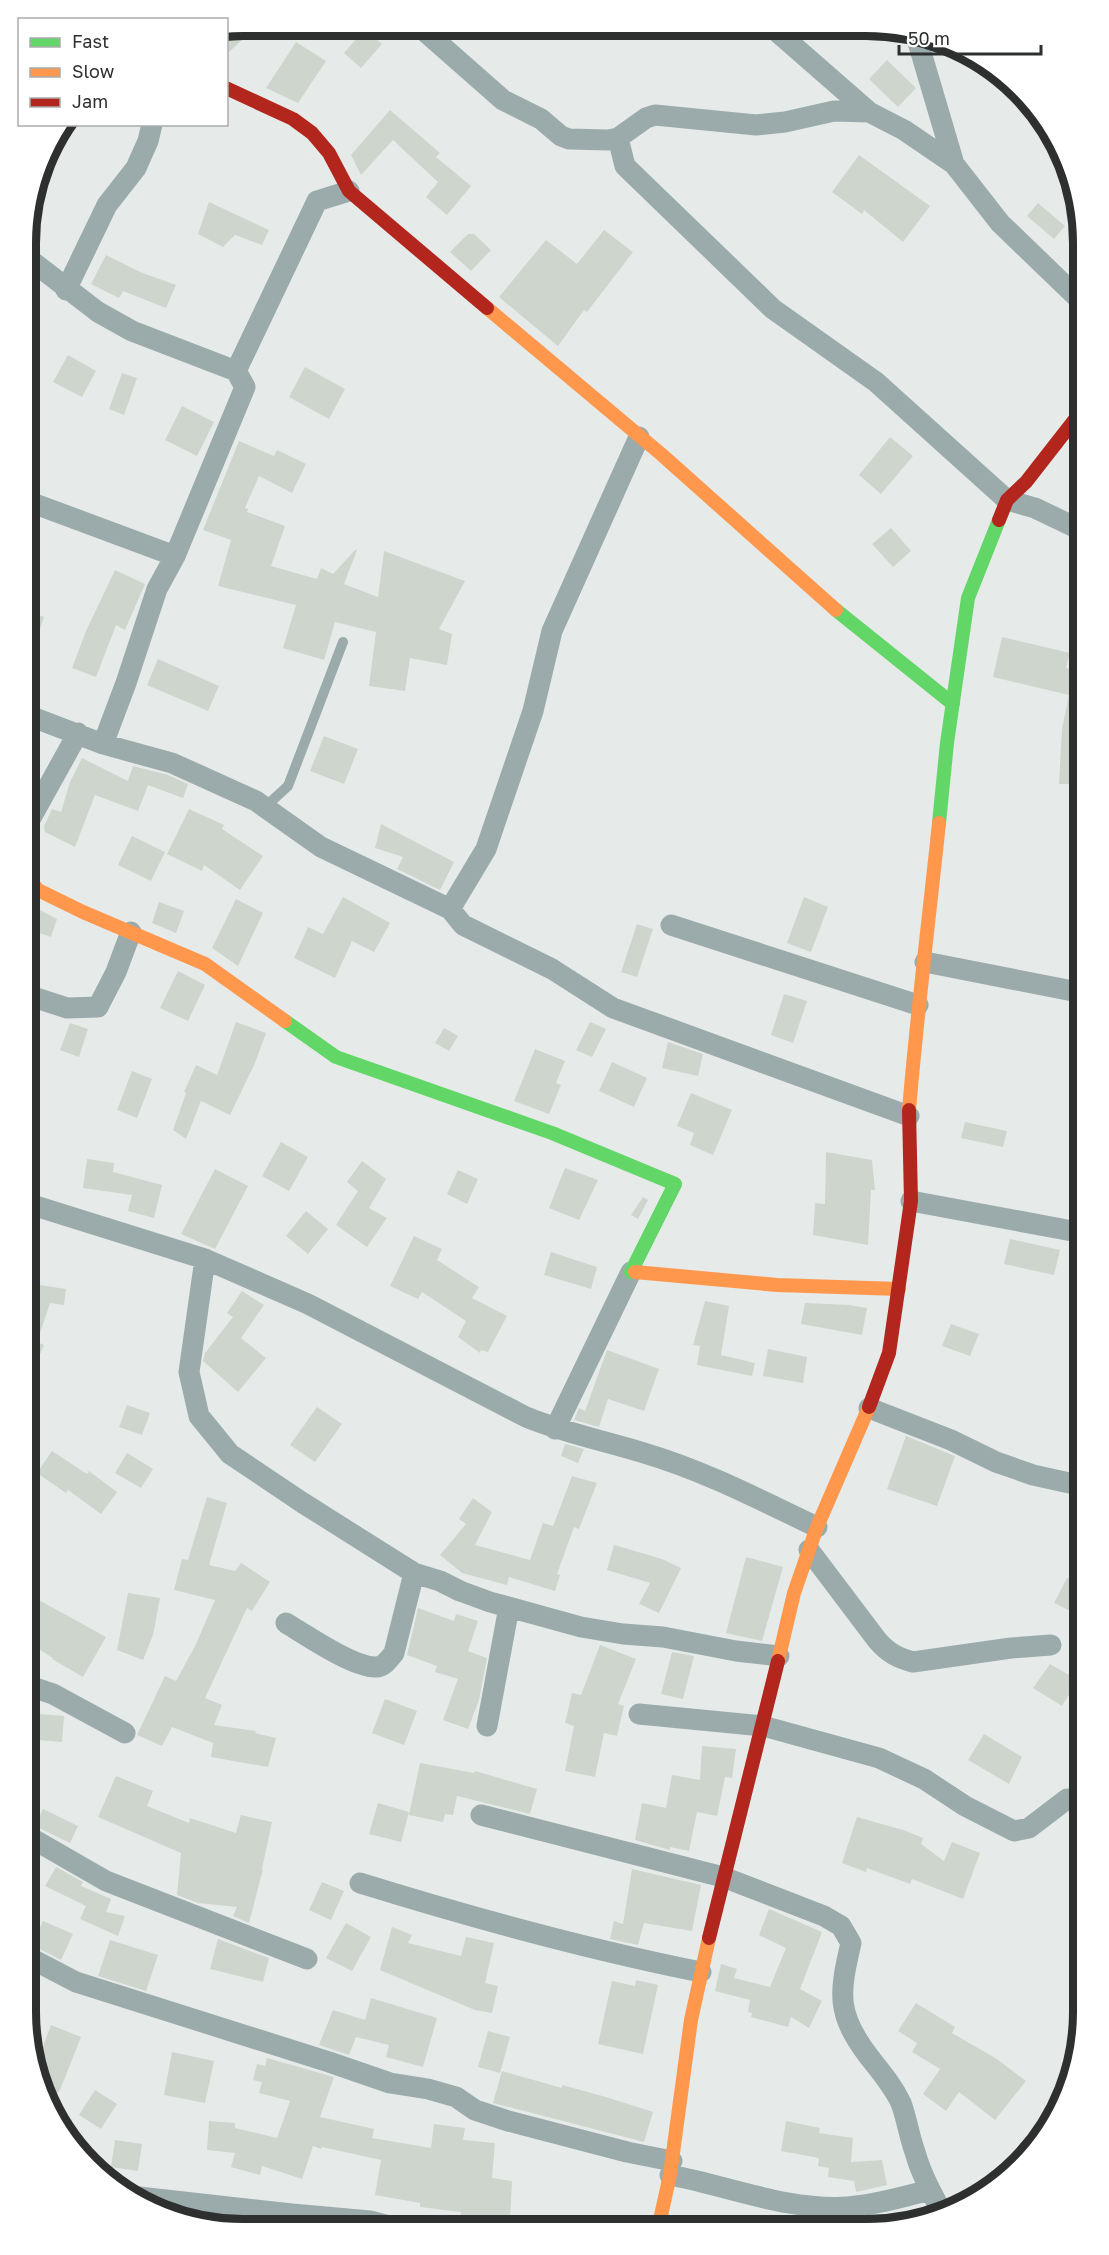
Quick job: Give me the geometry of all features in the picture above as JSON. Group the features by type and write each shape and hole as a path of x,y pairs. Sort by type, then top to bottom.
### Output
{"street":[{"path":"430,36 503,100 541,119 561,136 577,140 618,138 646,118 655,115 756,125 785,122 834,111 869,112"},
{"path":"782,36 869,112 904,130 954,164 1000,223 1073,293"},
{"path":"918,43 954,164"},
{"path":"228,89 291,119 311,132 327,149 350,191 639,437 849,621 953,704"},
{"path":"66,290 107,205 136,168 148,141 152,126"},
{"path":"618,138 625,166 773,309 876,382 1007,500 1035,508 1073,526"},
{"path":"236,371 317,201 350,191"},
{"path":"36,265 66,290 98,312 132,331 236,371 245,387 175,556 157,589 103,744"},
{"path":"660,2219 671,2168 691,2020 701,1972 723,1877 764,1726 794,1593 817,1527 869,1408 889,1353 911,1201 909,1116 918,1005 925,962 953,704 968,598 1007,500 1026,482 1073,422"},
{"path":"450,909 486,849 533,711 552,631 639,437"},
{"path":"36,504 175,556"},
{"path":"36,718 103,744 172,763 256,801 321,847 450,909 463,925 552,969 613,1008 909,1116"},
{"path":"36,809 78,733"},
{"path":"36,888 205,964 336,1057 552,1133 675,1184 555,1430"},
{"path":"671,925 918,1005"},
{"path":"36,998 67,1008 98,1007 116,972 131,932"},
{"path":"925,962 1073,991"},
{"path":"911,1201 1073,1231"},
{"path":"36,1206 205,1259 308,1304 555,1430 645,1453 715,1478 817,1527"},
{"path":"205,1259 189,1372 199,1416 230,1454 414,1573 490,1602 581,1627 623,1634 663,1637 736,1651 779,1656"},
{"path":"631,1272 777,1285 899,1289"},
{"path":"869,1408 951,1440 996,1462 1033,1475 1073,1483"},
{"path":"809,1550 885,1649 899,1658 913,1662 1051,1645"},
{"path":"286,1623 361,1665 377,1667 386,1663 394,1653 414,1573"},
{"path":"487,1726 509,1607"},
{"path":"36,1689 53,1694 125,1734"},
{"path":"639,1714 764,1726 879,1758 924,1779 965,1806 1014,1831 1029,1828 1067,1799"},
{"path":"481,1815 723,1877 824,1916 841,1926 851,1943 842,1984 843,2007 858,2043 891,2084 902,2105 915,2153 938,2205"},
{"path":"36,1841 106,1881 307,1959"},
{"path":"360,1883 527,1933 598,1951 701,1972"},
{"path":"36,1961 76,1982 330,2062 390,2084 456,2097 475,2110 508,2121 627,2152 750,2196 845,2207 873,2204 930,2190"},
{"path":"157,2200 281,2219"}],"lane":[{"path":"264,807 288,786 343,642"}],"building":[{"path":"246,36 228,53 228,37"},
{"path":"359,36 373,36 382,44 361,68 344,53"},
{"path":"296,42 326,61 298,103 266,88"},
{"path":"887,60 916,88 898,107 869,79"},
{"path":"390,110 440,153 436,157 471,186 447,215 426,197 438,182 393,140 361,175 351,155"},
{"path":"859,155 930,206 903,242 864,210 862,214 832,192"},
{"path":"209,202 269,230 262,245 235,235 223,247 198,234"},
{"path":"1038,203 1065,226 1054,239 1027,216"},
{"path":"604,230 633,252 587,312 584,310 558,346 499,297 546,240 577,264"},
{"path":"468,234 474,234 491,250 471,271 450,252"},
{"path":"106,255 140,272 176,285 166,308 123,291 119,298 91,284"},
{"path":"68,355 96,371 82,397 53,382"},
{"path":"305,367 345,389 329,419 289,397"},
{"path":"122,373 137,378 124,415 109,409"},
{"path":"182,406 214,422 197,456 165,440"},
{"path":"890,437 913,456 881,494 859,475"},
{"path":"239,441 274,456 277,450 306,464 292,493 259,476 245,508 248,509 247,512 285,526 271,566 317,579 321,568 333,574 356,549 344,584 378,597 384,551 465,581 439,629 452,634 447,665 410,658 405,691 369,686 376,632 335,622 324,660 283,648 296,605 218,586 231,540 203,530"},
{"path":"891,528 911,551 893,567 872,544"},
{"path":"115,570 145,584 125,630 116,625 96,677 72,668 86,631"},
{"path":"36,614 44,617 36,641"},
{"path":"1002,637 1070,653 1066,668 1073,670 1073,784 1059,784 1062,729 1069,695 993,677"},
{"path":"158,659 219,686 208,711 147,685"},
{"path":"324,736 358,749 344,784 310,771"},
{"path":"82,758 128,781 133,766 168,775 188,784 183,798 148,785 138,811 95,795 75,847 45,832 44,826 52,809 61,812 70,782"},
{"path":"189,809 224,825 222,829 263,856 240,890 204,865 202,871 167,854"},
{"path":"381,824 454,862 440,890 397,869 403,857 375,848"},
{"path":"132,836 165,852 151,881 118,865"},
{"path":"343,897 390,923 374,952 352,941 335,978 294,958 308,927 323,934"},
{"path":"804,897 828,907 811,952 787,943"},
{"path":"236,899 263,913 238,966 212,948"},
{"path":"159,902 184,911 176,933 152,923"},
{"path":"38,909 57,919 51,937 36,932"},
{"path":"637,924 653,929 637,977 621,972"},
{"path":"178,971 205,985 188,1021 160,1008"},
{"path":"784,994 807,1001 793,1043 771,1035"},
{"path":"236,1022 266,1033 255,1063 230,1115 201,1101 186,1139 173,1130 186,1093 184,1092 196,1065 217,1075"},
{"path":"590,1022 606,1029 592,1057 576,1050"},
{"path":"70,1023 88,1029 79,1057 60,1050"},
{"path":"444,1028 458,1036 449,1051 435,1043"},
{"path":"668,1042 703,1054 698,1076 662,1068"},
{"path":"535,1049 565,1061 556,1083 561,1085 549,1114 514,1101"},
{"path":"612,1062 647,1078 634,1107 599,1091"},
{"path":"132,1071 152,1079 137,1118 117,1110"},
{"path":"691,1093 732,1110 713,1155 690,1145 694,1133 677,1126"},
{"path":"965,1122 1007,1131 1003,1147 961,1138"},
{"path":"281,1142 308,1157 289,1191 262,1176"},
{"path":"826,1152 872,1160 875,1190 871,1190 868,1245 813,1235 815,1203 825,1204"},
{"path":"87,1159 114,1163 113,1172 162,1185 154,1218 128,1211 132,1195 83,1188"},
{"path":"362,1161 386,1179 369,1208 387,1218 367,1247 336,1225 358,1191 347,1182"},
{"path":"565,1168 598,1180 579,1220 549,1208"},
{"path":"215,1169 248,1186 215,1249 181,1234"},
{"path":"458,1170 478,1179 467,1204 447,1194"},
{"path":"643,1197 648,1200 638,1219 631,1215"},
{"path":"306,1211 328,1229 308,1254 286,1236"},
{"path":"414,1236 442,1249 437,1260 479,1287 472,1298 507,1316 488,1352 481,1350 480,1353 458,1337 466,1321 422,1292 418,1299 390,1286"},
{"path":"1010,1239 1060,1250 1054,1275 1004,1264"},
{"path":"551,1252 597,1267 591,1289 544,1275"},
{"path":"36,1284 66,1289 64,1305 50,1303 37,1342 44,1345 36,1364"},
{"path":"242,1291 264,1305 241,1338 266,1358 238,1392 203,1361 205,1353 233,1317 227,1313"},
{"path":"705,1301 729,1306 721,1355 755,1363 752,1376 697,1365 700,1346 693,1345"},
{"path":"805,1303 867,1308 862,1335 801,1324"},
{"path":"951,1324 979,1334 970,1356 942,1346"},
{"path":"768,1349 807,1357 803,1383 763,1376"},
{"path":"607,1350 659,1369 644,1411 608,1399 599,1427 574,1420 579,1408 585,1411"},
{"path":"127,1405 150,1413 142,1435 119,1427"},
{"path":"317,1407 342,1424 315,1462 290,1445"},
{"path":"906,1436 955,1456 937,1506 887,1489"},
{"path":"565,1444 584,1449 578,1463 561,1456"},
{"path":"52,1451 87,1474 89,1471 117,1492 101,1514 68,1490 66,1493 37,1473"},
{"path":"127,1453 153,1469 141,1488 115,1473"},
{"path":"572,1476 597,1483 579,1529 574,1527 557,1574 560,1575 555,1591 509,1577 507,1585 462,1573 440,1555 466,1524 459,1519 473,1498 492,1512 475,1545 530,1560 543,1523 553,1526"},
{"path":"207,1497 227,1503 209,1565 235,1571 241,1563 270,1582 252,1611 247,1608 205,1698 222,1705 214,1725 256,1731 255,1733 276,1738 268,1767 211,1757 213,1743 172,1727 162,1746 137,1735 165,1676 176,1681 196,1644 215,1600 174,1590 182,1559 188,1560"},
{"path":"614,1545 662,1559 681,1568 659,1613 639,1604 650,1583 607,1570"},
{"path":"746,1557 783,1567 762,1641 726,1633"},
{"path":"1067,1578 1073,1580 1073,1612 1054,1603"},
{"path":"128,1593 160,1598 153,1635 143,1660 117,1650"},
{"path":"36,1598 106,1637 83,1677 36,1647"},
{"path":"418,1608 454,1621 456,1614 478,1621 468,1651 487,1658 479,1700 468,1729 443,1720 458,1679 435,1672 437,1666 407,1655"},
{"path":"600,1645 636,1659 618,1704 624,1706 617,1736 604,1733 595,1777 565,1771 574,1726 565,1723 572,1693 581,1695"},
{"path":"672,1652 694,1656 683,1699 661,1694"},
{"path":"1050,1664 1073,1677 1073,1688 1062,1706 1033,1688"},
{"path":"385,1699 417,1711 404,1745 372,1733"},
{"path":"36,1714 64,1716 62,1742 36,1740"},
{"path":"984,1734 1022,1757 1009,1784 968,1760"},
{"path":"702,1746 736,1749 732,1778 725,1777 717,1816 697,1812 689,1851 670,1847 670,1850 635,1840 642,1803 666,1808 672,1775 700,1780"},
{"path":"420,1763 474,1773 475,1771 537,1789 530,1814 457,1796 453,1815 445,1814 443,1822 409,1815"},
{"path":"116,1776 153,1791 147,1806 189,1823 190,1818 236,1833 241,1815 272,1822 249,1923 233,1916 237,1907 198,1903 177,1895 181,1853 98,1817"},
{"path":"378,1803 409,1812 401,1842 369,1834"},
{"path":"43,1809 78,1826 70,1843 36,1826"},
{"path":"857,1817 923,1838 921,1844 944,1861 952,1842 980,1853 963,1899 912,1879 910,1884 867,1868 866,1872 842,1863"},
{"path":"56,1867 83,1882 81,1886 111,1899 106,1912 125,1916 118,1936 80,1919 86,1906 45,1886"},
{"path":"632,1869 701,1885 692,1931 644,1923 638,1945 610,1939 614,1921 623,1924"},
{"path":"322,1882 344,1891 331,1920 309,1910"},
{"path":"769,1909 822,1932 800,1989 822,2001 809,2028 791,2017 788,2027 751,2017 752,2013 748,2012 750,2000 715,1991 721,1964 737,1969 734,1978 770,1987 786,1948 759,1935"},
{"path":"43,1921 73,1934 61,1960 36,1947 36,1936"},
{"path":"346,1923 371,1937 352,1971 326,1958"},
{"path":"392,1927 412,1935 408,1943 461,1956 466,1937 494,1943 485,1983 498,1986 492,2013 475,2010 380,1970"},
{"path":"218,1939 269,1958 263,1982 210,1969"},
{"path":"110,1940 158,1955 146,1991 98,1976"},
{"path":"636,1980 658,1985 643,2054 598,2044 612,1981 635,1986"},
{"path":"371,1998 437,2018 423,2067 386,2057 389,2045 356,2037 349,2055 319,2045 333,2010 365,2020"},
{"path":"916,2003 955,2027 952,2033 997,2059 1026,2081 995,2120 959,2092 946,2111 923,2094 940,2069 912,2052 917,2043 898,2031"},
{"path":"51,2025 81,2037 60,2090 55,2097 47,2078 41,2053"},
{"path":"488,2031 510,2037 500,2073 478,2067"},
{"path":"172,2052 214,2061 205,2103 164,2095"},
{"path":"267,2058 334,2077 320,2117 374,2129 372,2138 431,2148 434,2124 465,2128 463,2140 495,2143 492,2178 512,2181 510,2219 460,2219 461,2212 420,2207 420,2203 375,2195 381,2160 322,2147 321,2149 313,2146 302,2179 262,2166 260,2175 231,2167 235,2153 207,2150 209,2121 235,2123 235,2128 277,2138 290,2101 259,2093 262,2082 253,2080 257,2064 265,2066"},
{"path":"502,2071 562,2088 562,2085 653,2112 644,2142 493,2103"},
{"path":"95,2090 117,2104 101,2129 79,2115"},
{"path":"786,2121 820,2128 819,2133 853,2138 851,2162 882,2160 887,2185 856,2192 854,2181 828,2177 829,2168 818,2166 819,2158 781,2151"},
{"path":"115,2140 142,2144 138,2171 111,2167"}],"traffic: fast":[{"path":"939,823 947,743 968,598 999,520"},
{"path":"836,610 953,704"},
{"path":"285,1021 336,1057 552,1133 675,1184 631,1272 635,1272"}],"traffic: slow":[{"path":"487,308 661,454 836,610"},
{"path":"909,1110 939,823"},
{"path":"36,888 83,912 205,964 285,1021"},
{"path":"635,1272 777,1285 899,1289"},
{"path":"778,1661 794,1593 817,1527 869,1407"},
{"path":"660,2219 670,2175 691,2020 709,1938"}],"traffic: jam":[{"path":"228,89 293,119 312,133 329,153 349,191 487,308"},
{"path":"999,520 1007,500 1026,482 1073,422"},
{"path":"869,1407 889,1353 911,1201 909,1110"},
{"path":"709,1938 778,1661"}]}
